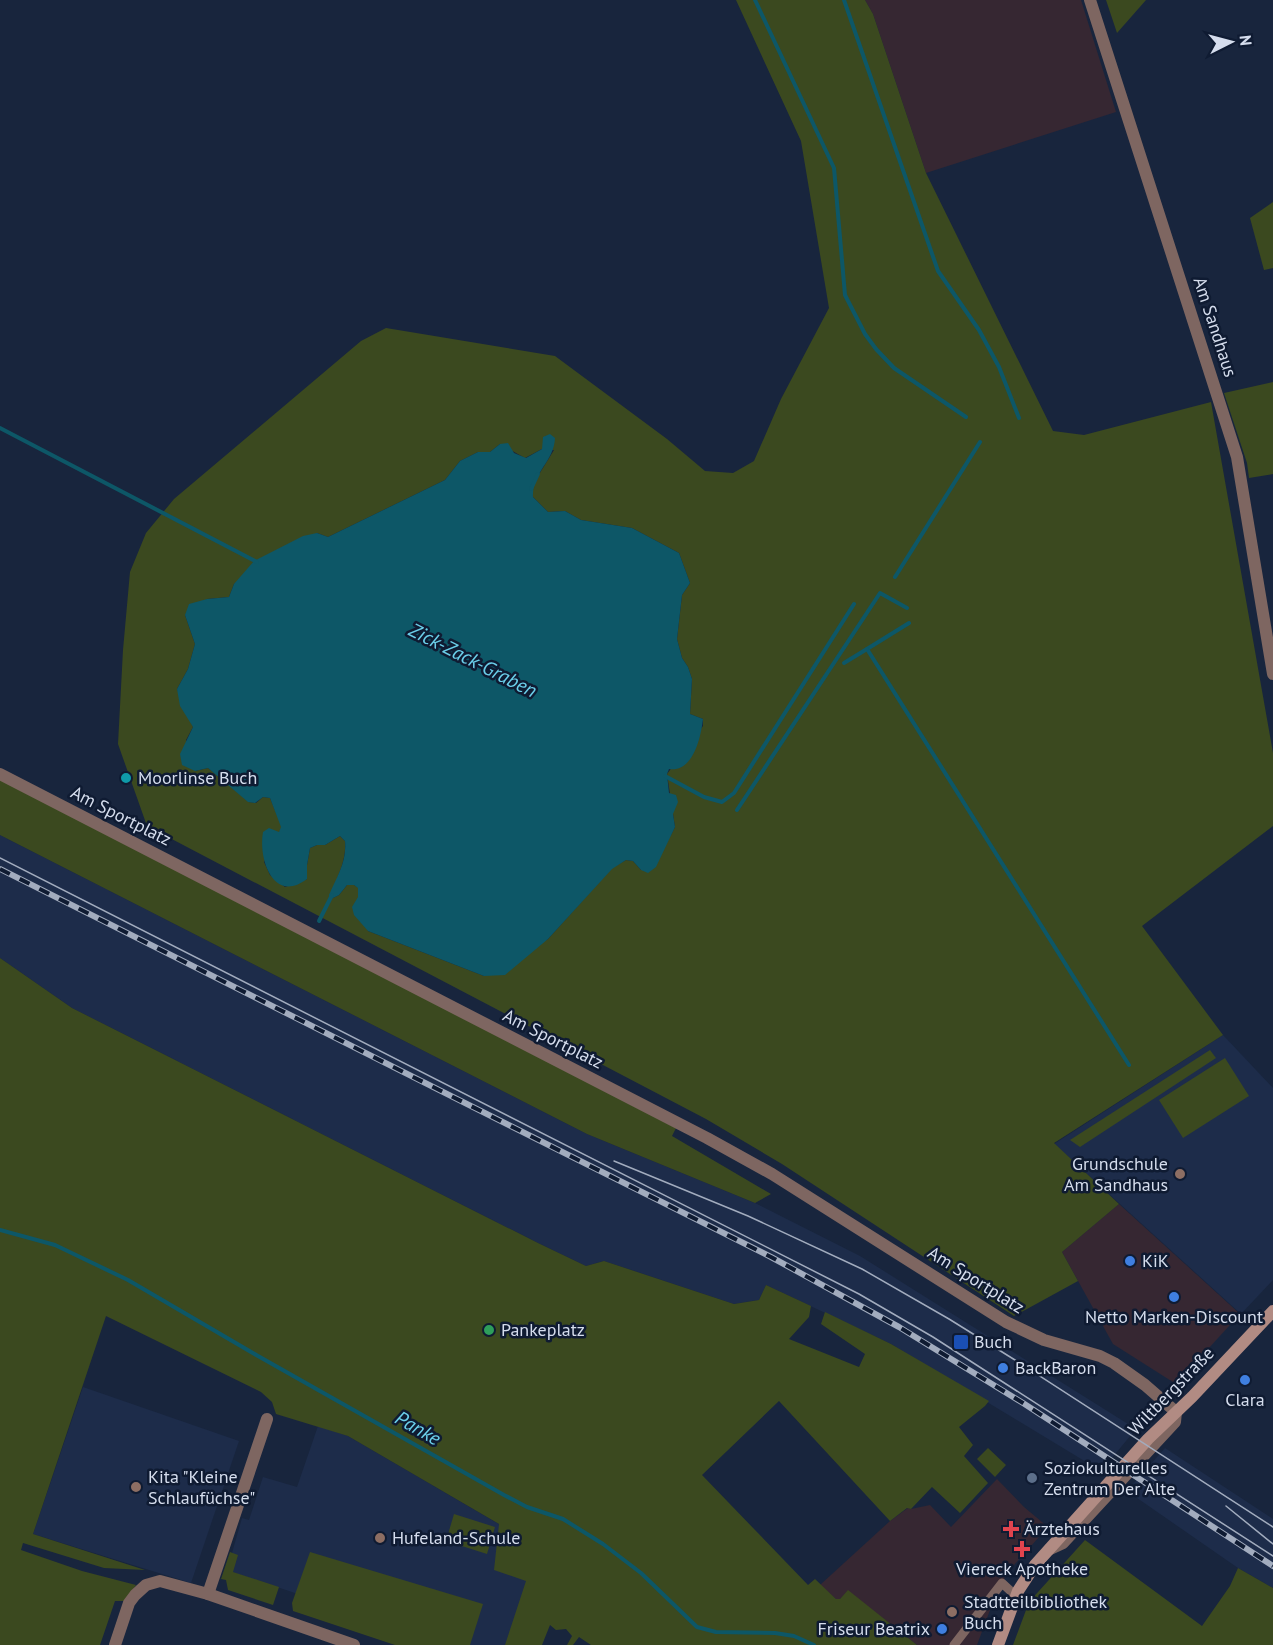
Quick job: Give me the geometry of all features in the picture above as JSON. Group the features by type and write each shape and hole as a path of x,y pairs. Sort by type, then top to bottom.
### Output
{"main road":[{"name":"Wiltbergstraße","path":"998,1645 1023,1583 1050,1549 1148,1439 1273,1311"}],"street":[{"name":"Am Sandhaus","path":"1090,0 1238,457 1273,674"},
{"name":"Am Sportplatz","path":"0,774 707,1138 837,1215 1006,1322 1044,1340 1100,1356 1125,1370 1176,1412"},
{"path":"208,1594 267,1419"},
{"path":"115,1645 129,1603 146,1585 160,1581 208,1594 354,1645"},
{"path":"954,1645 1002,1583 1016,1596"}],"shaded area":[{"path":"865,0 1081,0 1116,112 926,173 873,14"},
{"path":"0,835 587,1134 755,1203 860,1256 1136,1429 1101,1471 891,1344 766,1285 759,1300 734,1304 604,1261 586,1266 72,1008 0,958"},
{"name":"Grundschule Am Sandhaus","path":"1223,1035 1273,1088 1273,1280 1241,1314 1054,1144"},
{"path":"1119,1204 1240,1314 1176,1384 1113,1344 1062,1252"},
{"name":"Kita \"Kleine Schlaufüchse\"","path":"83,1387 239,1441 191,1583 33,1534"},
{"name":"Hufeland-Schule","path":"318,1426 348,1436 569,1565 542,1645 406,1645 411,1632 232,1572 232,1553 242,1518 249,1520 263,1477 297,1487"},
{"path":"1165,1448 1273,1519 1273,1588 1238,1568 1127,1491"},
{"path":"997,1479 1024,1507 1048,1527 1014,1565 999,1586 977,1645 917,1645 848,1591 840,1599 836,1599 820,1585 890,1521 908,1508 930,1505 951,1527"}],"green space":[{"path":"736,0 865,0 873,14 926,173 1053,431 1084,435 1211,402 1273,753 1273,826 1142,926 1223,1035 1054,1143 1119,1204 1062,1252 1078,1281 1014,1316 782,1164 706,1119 147,826 118,744 130,572 146,533 174,499 361,341 386,328 555,356 667,439 705,471 733,473 754,461 781,399 829,308 801,141","holes":["500,444 525,458 542,449 554,450 533,484 533,497 548,512 565,511 581,520 632,528 679,553 690,583 682,595 677,639 682,658 692,679 690,714 703,719 703,726 667,774 675,827 671,835 641,870 633,861 626,860 612,868 548,939 484,976 368,931 358,897 359,888 354,885 347,885 339,895 331,899 343,863 345,841 340,836 325,845 310,848 307,879 285,887 270,875 264,862 282,827 270,798 263,797 256,803 249,802 208,768 195,771 186,740 193,727 177,689 188,669 195,644 185,615 207,599 229,597 234,584 317,533 328,537 445,480 460,461 478,452 490,452"]},
{"path":"1106,0 1146,0 1117,33"},
{"path":"1273,202 1273,268 1264,270 1250,218"},
{"path":"1273,382 1273,474 1249,478 1247,463 1224,393"},
{"path":"0,779 676,1128 672,1136 771,1194 755,1203 587,1134 0,835"},
{"path":"0,958 72,1008 586,1266 604,1261 734,1304 759,1300 766,1285 811,1306 809,1317 789,1339 859,1367 865,1354 821,1324 825,1312 891,1344 989,1401 959,1427 973,1445 964,1456 988,1483 960,1513 932,1487 911,1509 907,1508 890,1521 779,1401 702,1475 808,1585 815,1579 836,1599 840,1599 848,1590 917,1645 591,1645 579,1637 573,1645 567,1645 572,1636 566,1629 556,1630 550,1625 542,1645 505,1645 526,1581 494,1570 499,1524 348,1436 276,1414 272,1402 261,1392 106,1316 33,1534 145,1570 104,1568 23,1543 21,1550 82,1571 136,1585 125,1601 115,1601 100,1645 0,1645"},
{"path":"1210,1050 1216,1058 1080,1147 1070,1140"},
{"path":"1225,1058 1249,1096 1183,1138 1159,1100"},
{"path":"988,1448 1006,1465 995,1477 977,1459"},
{"path":"454,1514 495,1527 487,1554 446,1541"},
{"path":"1085,1540 1202,1626 1230,1586 1238,1568 1273,1588 1273,1645 1013,1645 1029,1602"},
{"path":"230,1552 238,1555 233,1572 279,1587 273,1605 228,1590 226,1580 221,1579"},
{"path":"310,1552 483,1604 470,1645 395,1645 293,1611 292,1603"}],"water":[{"name":"Moorlinse Buch","path":"550,434 555,438 554,446 536,481 533,497 548,512 565,511 581,520 632,528 679,553 690,583 682,595 677,639 682,658 692,679 690,714 703,719 698,744 690,760 677,769 669,769 667,774 669,793 676,795 678,802 673,814 675,827 656,867 648,873 641,870 633,861 626,860 612,869 548,939 505,975 484,976 368,931 354,915 352,907 358,897 358,888 354,885 347,885 339,895 331,899 329,895 341,869 345,849 345,841 340,836 325,845 310,848 307,879 295,885 286,886 277,882 271,875 263,855 263,832 269,828 279,832 281,827 270,798 263,797 255,803 248,802 208,768 195,771 182,765 180,754 193,727 180,706 177,689 188,669 195,644 185,615 189,604 207,599 229,597 234,584 254,561 303,536 317,533 328,537 445,480 460,461 478,452 490,452 500,444 508,443 514,453 526,458 542,449 543,437"}],"waterway":[{"path":"755,0 834,168 845,295 865,334 894,368 966,417"},
{"path":"844,0 938,271 979,330 999,367 1019,418"},
{"name":"Zick-Zack-Graben","path":"0,428 257,562"},
{"path":"895,577 980,442"},
{"path":"531,489 538,474"},
{"path":"737,810 880,593 907,608"},
{"name":"Zick-Zack-Graben","path":"665,776 704,797 722,802 734,793 854,604"},
{"path":"909,623 867,649 1129,1065"},
{"path":"844,663 867,649"},
{"path":"319,921 332,895"},
{"name":"Panke","path":"0,1230 55,1245 128,1280 504,1495 527,1507 563,1519 603,1544 641,1573 697,1627 716,1632 775,1633 794,1636 814,1645"}],"tram line":[{"path":"0,858 859,1294 933,1337 1273,1556"},
{"path":"614,1161 748,1216 862,1269 1015,1360 1273,1527"},
{"path":"1226,1506 1273,1544"}],"railway":[{"path":"0,869 771,1257 899,1327 1023,1403 1273,1566"}],"place":[{"name":"Moorlinse Buch","path":"126,778"},
{"name":"Grundschule Am Sandhaus","path":"1180,1174"},
{"name":"KiK","path":"1130,1261"},
{"name":"Netto Marken-Discount","path":"1174,1297"},
{"name":"Pankeplatz","path":"489,1330"},
{"name":"Buch","path":"961,1342"},
{"name":"BackBaron","path":"1003,1368"},
{"name":"Clara","path":"1245,1380"},
{"name":"Soziokulturelles Zentrum Der Alte","path":"1032,1478"},
{"name":"Kita \"Kleine Schlaufüchse\"","path":"136,1487"},
{"name":"Ärztehaus","path":"1011,1529"},
{"name":"Hufeland-Schule","path":"380,1538"},
{"name":"Viereck Apotheke","path":"1022,1549"},
{"name":"Stadtteilbibliothek Buch","path":"952,1612"},
{"name":"Friseur Beatrix","path":"942,1629"}]}
